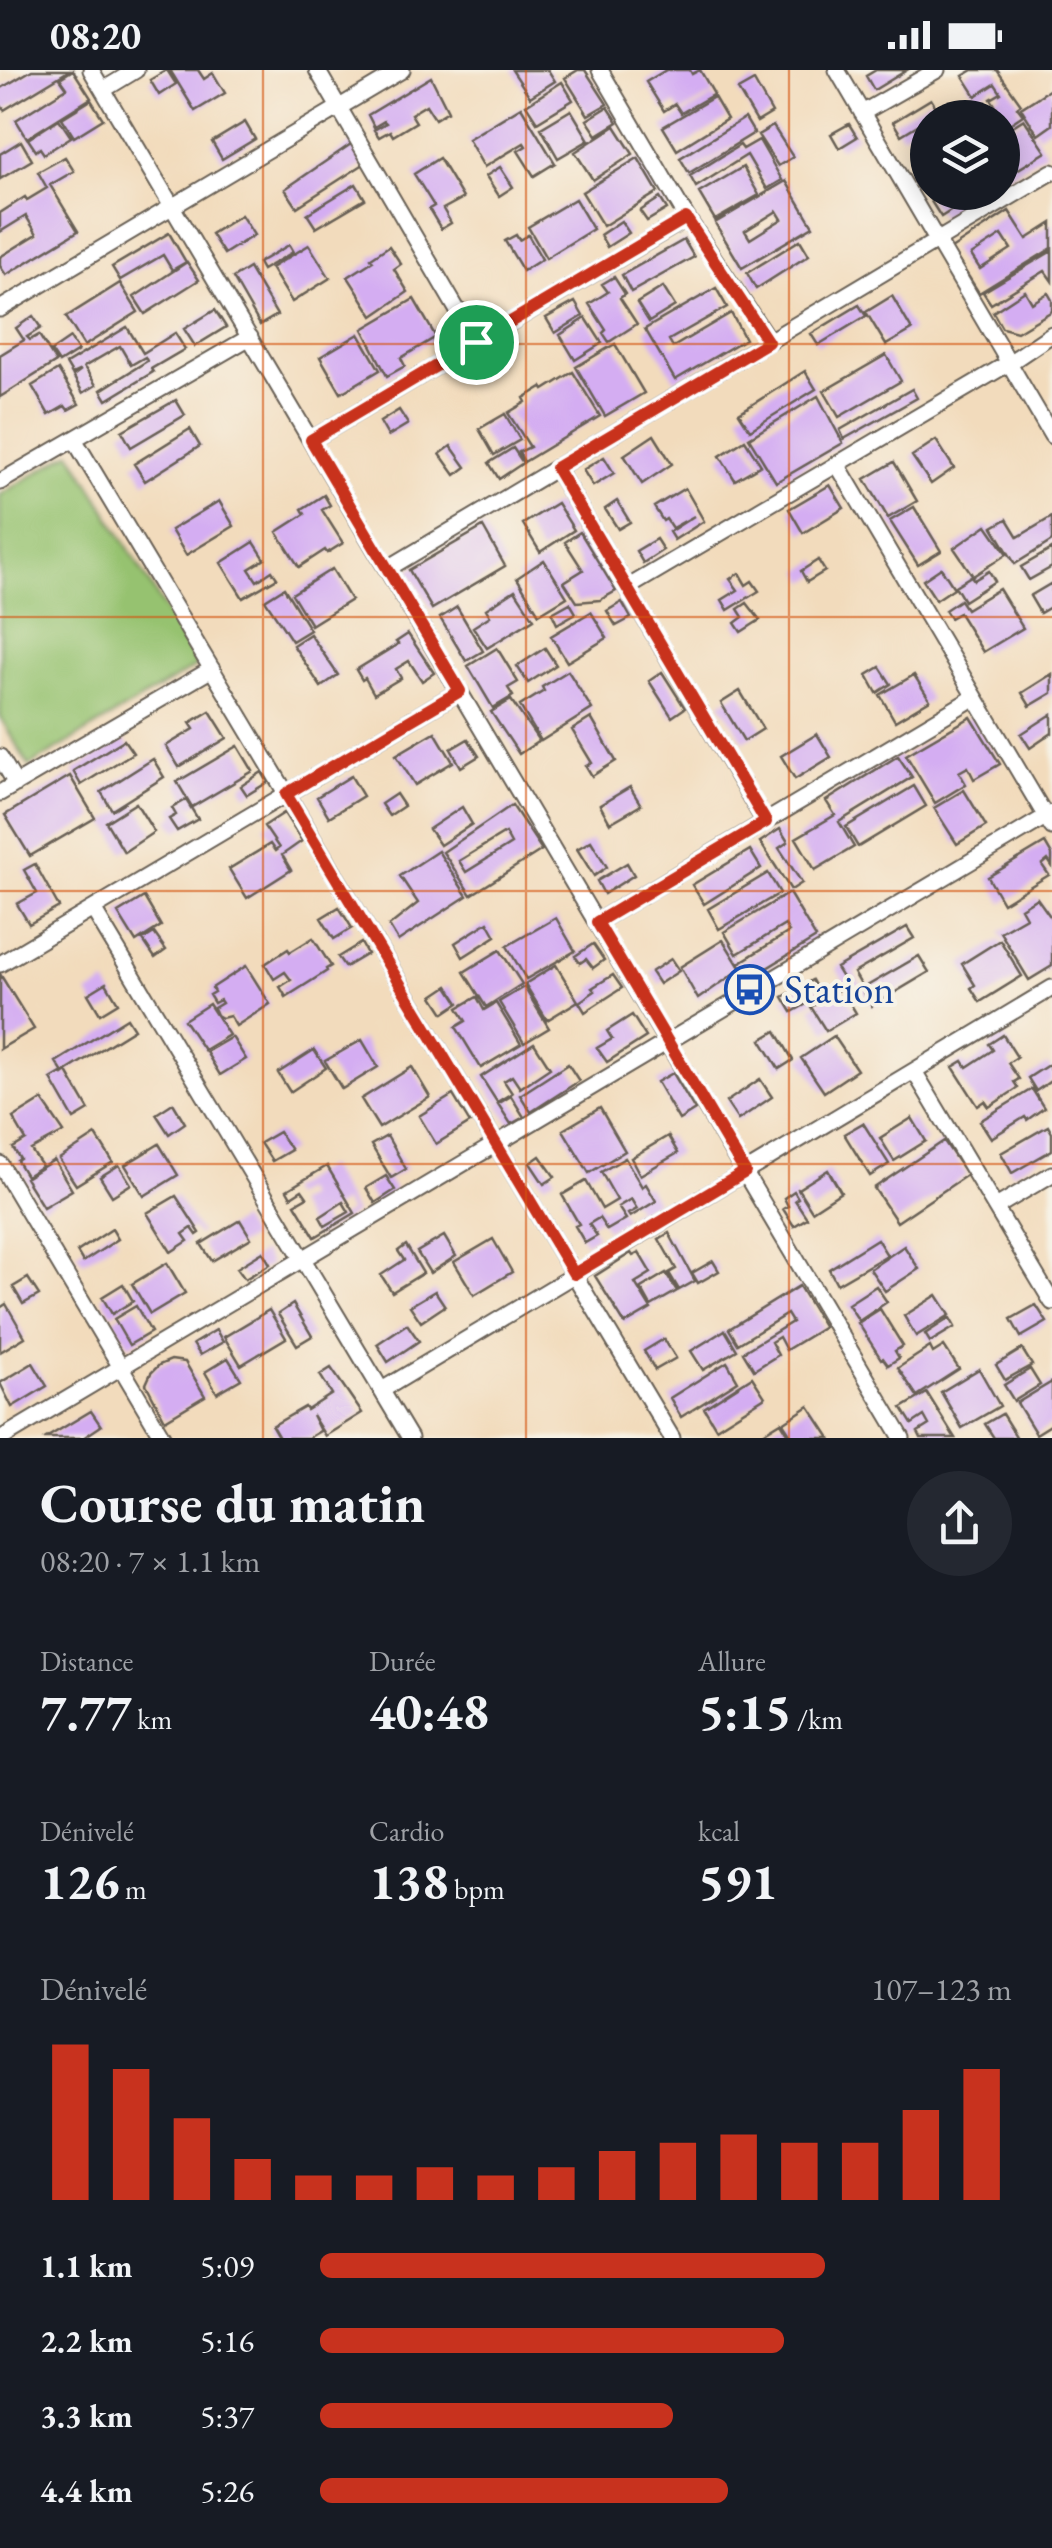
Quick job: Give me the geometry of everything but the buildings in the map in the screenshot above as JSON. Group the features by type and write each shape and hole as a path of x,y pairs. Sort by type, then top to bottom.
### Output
{"street":[{"path":"91,70 902,1438"},
{"path":"103,90 136,70"},
{"path":"317,70 476,342"},
{"path":"2,304 402,70"},
{"path":"600,70 686,218 768,342"},
{"path":"837,70 1052,436"},
{"path":"862,113 938,70"},
{"path":"387,569 1052,172"},
{"path":"311,440 686,218"},
{"path":"627,588 1052,334"},
{"path":"0,482 250,337"},
{"path":"74,439 672,1438"},
{"path":"2,1438 668,1040 1050,819 837,464"},
{"path":"556,468 766,822"},
{"path":"0,793 212,670"},
{"path":"0,964 460,691"},
{"path":"597,922 975,697"},
{"path":"0,757 16,784"},
{"path":"93,909 410,1438"},
{"path":"382,1390 1052,988"},
{"path":"914,1070 1052,1302"},
{"path":"0,1164 163,1438"},
{"path":"996,1207 1052,1174"}],"green space":[{"path":"71,452 198,665 29,766 0,717 0,495"}],"place":[{"name":"Station","path":"749,989"}],"route":[{"path":"686,218 768,342 556,468 766,822 597,922 745,1172 574,1274 286,794 460,691 311,440 476,342 686,218"}]}
